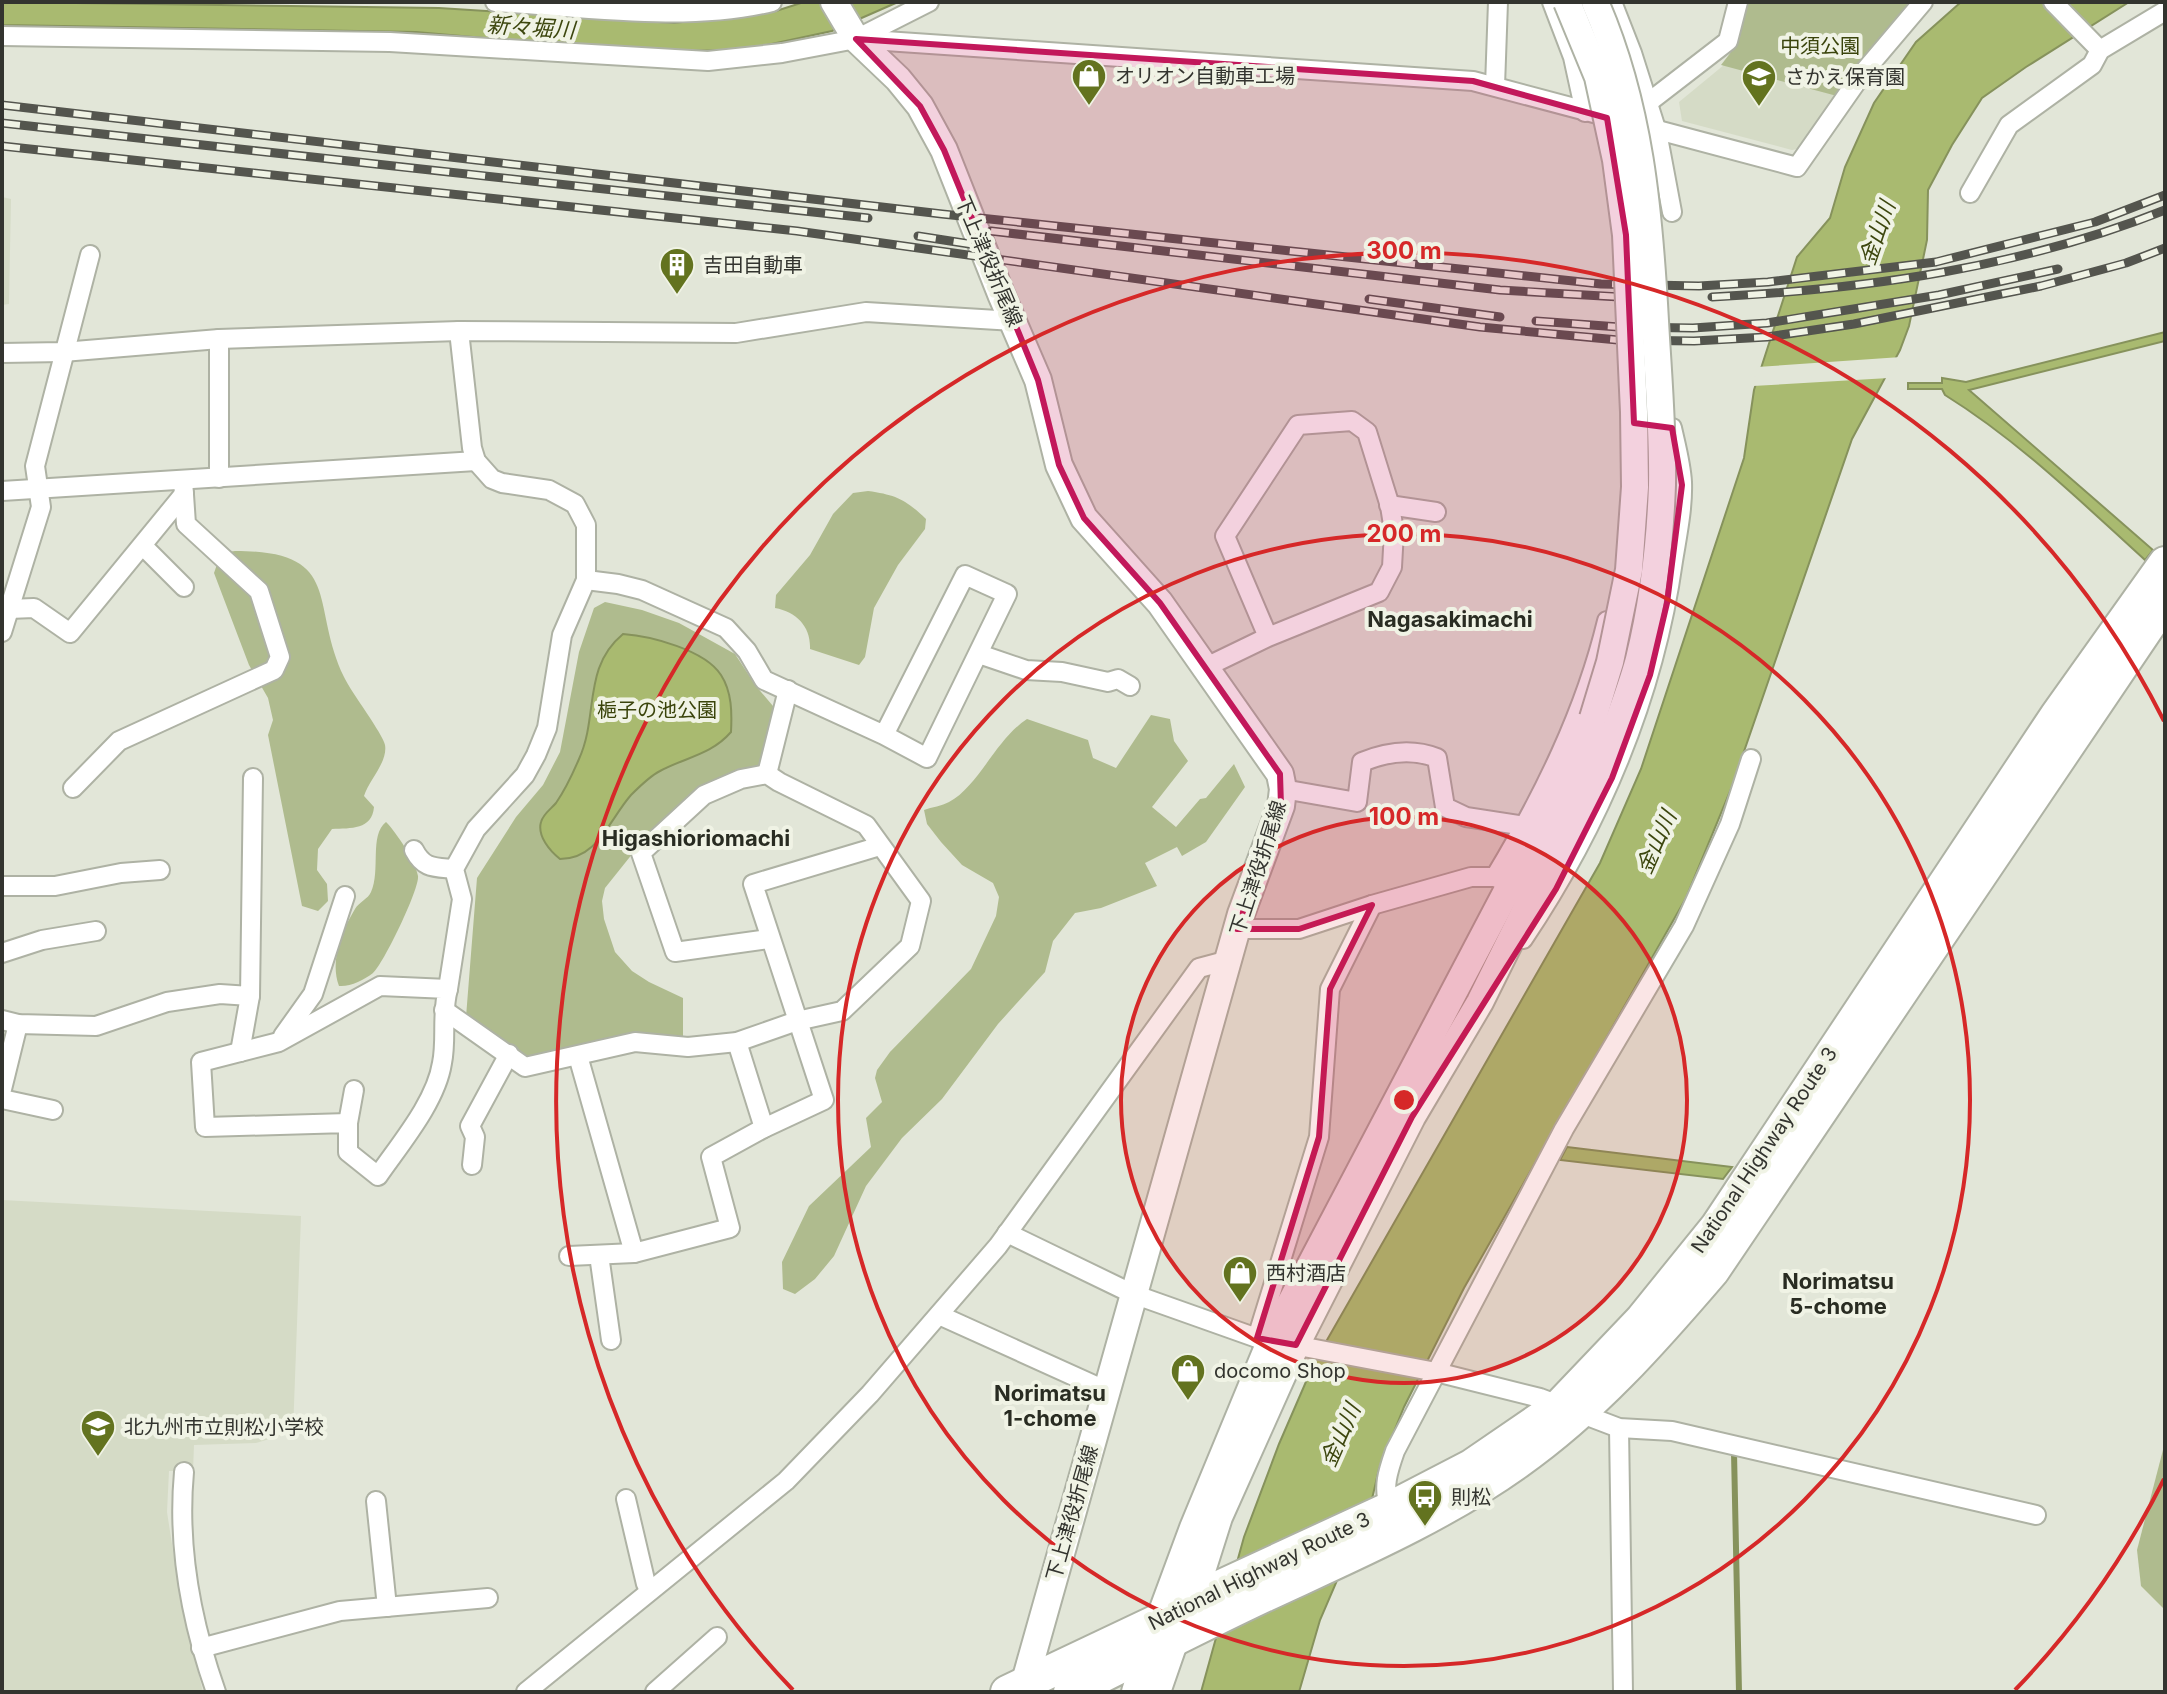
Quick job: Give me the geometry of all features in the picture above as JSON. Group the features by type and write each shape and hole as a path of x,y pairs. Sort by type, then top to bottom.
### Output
{"highway":[{"name":"National Highway Route 3","path":"1018,1689 1167,1630 1205,1609 1370,1547 1467,1496 1519,1462 1570,1409 1717,1226 2056,716 2165,563"},
{"name":"National Highway Route 3","path":"1205,1609 1225,1585 1386,1510 1570,1409 1649,1346 1713,1271 2165,602"},
{"name":"National Highway Route 3","path":"1070,1692 1146,1655 1167,1630"}],"street":[{"path":"495,2 689,13 745,9 772,2"},
{"name":"下上津役折尾線","path":"834,2 856,39 898,79 920,106 944,150 1038,380 1059,465 1084,518 1160,603 1280,774 1283,789 1281,806 1237,929 1107,1391 1018,1689"},
{"path":"856,39 929,2"},
{"path":"1495,86 1498,2"},
{"path":"1552,2 1573,57 1585,112"},
{"path":"1480,1002 1604,723 1610,662 1629,570 1635,487 1626,235 1616,160 1598,77 1567,2"},
{"path":"1264,1340 1503,881 1604,723 1639,660 1655,573 1662,484 1651,245 1644,172 1625,85 1595,2"},
{"path":"1612,2 1649,102 1672,212"},
{"path":"1649,102 1728,41 1738,2"},
{"path":"2,36 390,42 708,61 782,53 856,39 1473,81 1797,167 1862,74 1923,2"},
{"path":"2053,2 2100,50"},
{"path":"1970,193 2009,125 2092,65 2100,50 2165,11"},
{"path":"2,632 41,507 35,466 90,255"},
{"path":"2,353 63,352 219,339 459,331 736,333 866,312 1014,321"},
{"path":"354,1090 348,1123 348,1152 378,1176 414,1125 442,1064 444,1010 462,899 454,869 476,829 525,775 536,755 547,728 562,635 586,580 586,525 575,504 549,490 492,479 476,461 459,331"},
{"path":"219,339 219,478"},
{"path":"1206,667 1268,637 1379,592 1392,567 1394,555 1389,505 1367,432 1352,421 1298,425 1225,536 1268,637"},
{"path":"1205,1609 1219,1517 1296,1345 1412,1117 1480,1002 1556,889 1612,778 1650,675 1667,603 1680,513 1681,472 1672,428 1638,424 1626,477 1623,550 1586,694 1503,881"},
{"path":"2,491 183,487 219,478 476,461"},
{"path":"9,609 34,608 70,633 143,546 183,487"},
{"path":"73,788 119,741 274,670 280,657 259,591 186,524 183,487"},
{"path":"1389,505 1436,512"},
{"path":"143,546 184,587"},
{"path":"586,580 642,590 726,628 747,651 764,680 927,758 1007,594 965,575 884,735"},
{"path":"979,654 1026,670 1062,672 1108,682 1118,679 1130,686"},
{"path":"767,774 788,690"},
{"path":"1283,789 1357,802 1362,762 1383,753 1423,752 1437,758 1445,807 1466,817 1526,826"},
{"path":"1386,1510 1387,1475 1395,1451 1564,1129 1684,926 1730,824 1751,759"},
{"path":"444,1010 525,1067 635,1042 688,1047 737,1042 797,1021 842,1011 910,946 921,901 866,825 767,774 741,779 704,795 641,853 675,952 769,939"},
{"path":"240,1052 250,996 253,778"},
{"path":"569,1256 634,1253 730,1228 711,1157 824,1100 753,884 880,846"},
{"path":"414,850 420,862 428,866 454,869"},
{"path":"2,886 55,886 121,873 160,870"},
{"path":"1237,929 1299,929 1471,877 1503,881"},
{"path":"279,1042 313,994 345,896"},
{"path":"1157,1692 1167,1630 1193,1528 1264,1340 1319,1137 1330,989 1372,905"},
{"path":"2,953 42,940 96,931"},
{"path":"526,1692 786,1481 870,1394 1007,1233 1199,968 1229,960"},
{"path":"348,1123 205,1127 201,1062 279,1042 380,986 448,989"},
{"path":"2,1089 10,1022 96,1026 167,1002 220,994 250,996"},
{"path":"737,1042 764,1128"},
{"path":"472,1165 475,1137 470,1126 509,1054"},
{"path":"578,1056 634,1253"},
{"path":"2,1099 53,1110"},
{"path":"1007,1233 1133,1294 1264,1340 1436,1372 1570,1409 1619,1428 1672,1431 2036,1515"},
{"path":"599,1255 611,1340"},
{"path":"939,1315 1107,1391"},
{"path":"1619,1428 1623,1692"},
{"path":"184,1472 181,1518 184,1562 201,1648 216,1692"},
{"path":"626,1499 646,1584"},
{"path":"376,1501 387,1607"},
{"path":"201,1648 340,1611 488,1598"},
{"path":"655,1692 717,1637"},
{"path":"1135,1692 1146,1655"}],"highlighted area":[{"path":"856,39 1473,81 1607,118 1626,235 1634,423 1672,428 1682,485 1667,603 1650,675 1612,778 1556,889 1412,1117 1296,1345 1257,1338 1319,1137 1330,989 1372,905 1299,929 1237,929 1281,806 1280,774 1160,603 1084,518 1059,465 1038,380 944,150 920,106"}],"shaded area":[{"path":"1730,60 1846,95 1816,145 1792,150 1682,121 1679,102"},
{"path":"2,197 11,199 9,304 2,305"},
{"name":"北九州市立則松小学校","path":"2,1200 301,1216 293,1432 256,1443 194,1445 193,1471 169,1471 167,1512 181,1602 203,1692 2,1692"}],"green space":[{"name":"中須公園","path":"1747,2 1912,2 1837,96 1721,65 1738,43"},
{"path":"868,491 900,499 926,519 925,529 898,565 874,608 865,657 859,665 810,649 808,634 801,622 790,613 775,608 776,595 810,555 833,514 853,493"},
{"path":"221,553 270,553 294,560 309,572 318,587 344,677 385,745 384,758 364,796 374,807 369,820 359,826 332,829 318,849 317,870 327,884 328,901 318,911 302,906 268,735 273,720 268,698 249,665 214,573"},
{"name":"梔子の池公園","path":"605,602 642,610 679,623 735,654 778,712 765,760 633,853 605,888 602,901 604,919 615,952 632,971 683,998 683,1041 526,1059 466,1017 477,878 516,817 543,785 560,752 579,652 594,608"},
{"path":"1151,715 1170,719 1174,741 1188,761 1152,807 1176,827 1200,799 1206,798 1234,764 1245,787 1206,842 1182,856 1177,847 1145,863 1157,886 1101,908 1075,913 1053,941 1045,972 998,1024 942,1099 902,1138 866,1186 834,1256 815,1279 795,1294 783,1289 782,1262 809,1206 871,1147 866,1118 882,1102 875,1078 877,1070 890,1052 971,969 996,916 999,897 993,883 962,865 927,824 924,810 959,795 1006,738 1027,719 1088,740 1093,758 1116,768"},
{"path":"386,822 414,863 417,883 400,926 378,967 361,980 339,986 336,967 338,947 355,909 371,892 376,844"},
{"path":"2164,1446 2165,1610 2141,1586 2137,1550"}],"water":[{"name":"新々堀川","path":"2,2 439,8 674,23 776,11 804,2 898,2 832,31 744,50 677,51 416,32 2,25"},
{"name":"金山川","path":"1961,2 2129,2 1982,98 1952,145 1928,190 1927,240 1909,326 1900,350 1852,439 1731,789 1686,898 1464,1288 1404,1407 1379,1469 1372,1499 1320,1620 1299,1692 1201,1692 1244,1537 1315,1361 1600,863 1641,769 1744,458 1754,390 1797,257 1830,218 1845,167 1874,103 1916,42"},
{"path":"2165,332 2165,341 1969,390 2153,550 2145,560 2049,473 1945,395 1942,389 1908,389 1908,383 1942,383 1942,378 1966,382"},
{"path":"623,634 676,646 713,666 725,682 729,695 731,732 707,751 652,776 631,795 593,845 584,853 560,859 543,838 541,822 556,803 577,764 589,726 596,677 610,647"},
{"path":"1567,1147 1732,1167 1723,1179 1560,1160"}],"pier":[{"path":"1901,357 1889,378 1753,386 1757,367"}],"waterway":[{"path":"1734,1452 1739,1692"}],"railway":[{"path":"2,105 942,214 1601,284 1699,286 1768,282 1936,262 2095,222 2165,195"},
{"path":"2,123 868,218"},
{"path":"2,146 797,231 1480,327 1618,340 1694,341 1767,337 1854,324 2041,286 2126,263 2165,248"},
{"path":"1712,297 1828,288 1942,272 2055,247 2165,210"},
{"path":"991,231 1500,290 1620,297"},
{"path":"918,236 989,247"},
{"path":"1536,321 1693,328 1767,323 1939,295 2058,269"},
{"path":"1369,299 1500,317"}],"place":[{"name":"オリオン自動車工場","path":"1089,107"},
{"name":"さかえ保育園","path":"1759,108"},
{"name":"吉田自動車","path":"677,296"},
{"name":"西村酒店","path":"1240,1304"},
{"name":"docomo Shop","path":"1188,1402"},
{"name":"北九州市立則松小学校","path":"98,1458"},
{"name":"則松","path":"1425,1528"}],"district":[{"name":"Nagasakimachi","path":"1450,619"},
{"name":"Higashioriomachi","path":"696,838"},
{"name":"Norimatsu 5-chome","path":"1838,1294"},
{"name":"Norimatsu 1-chome","path":"1050,1406"}]}
